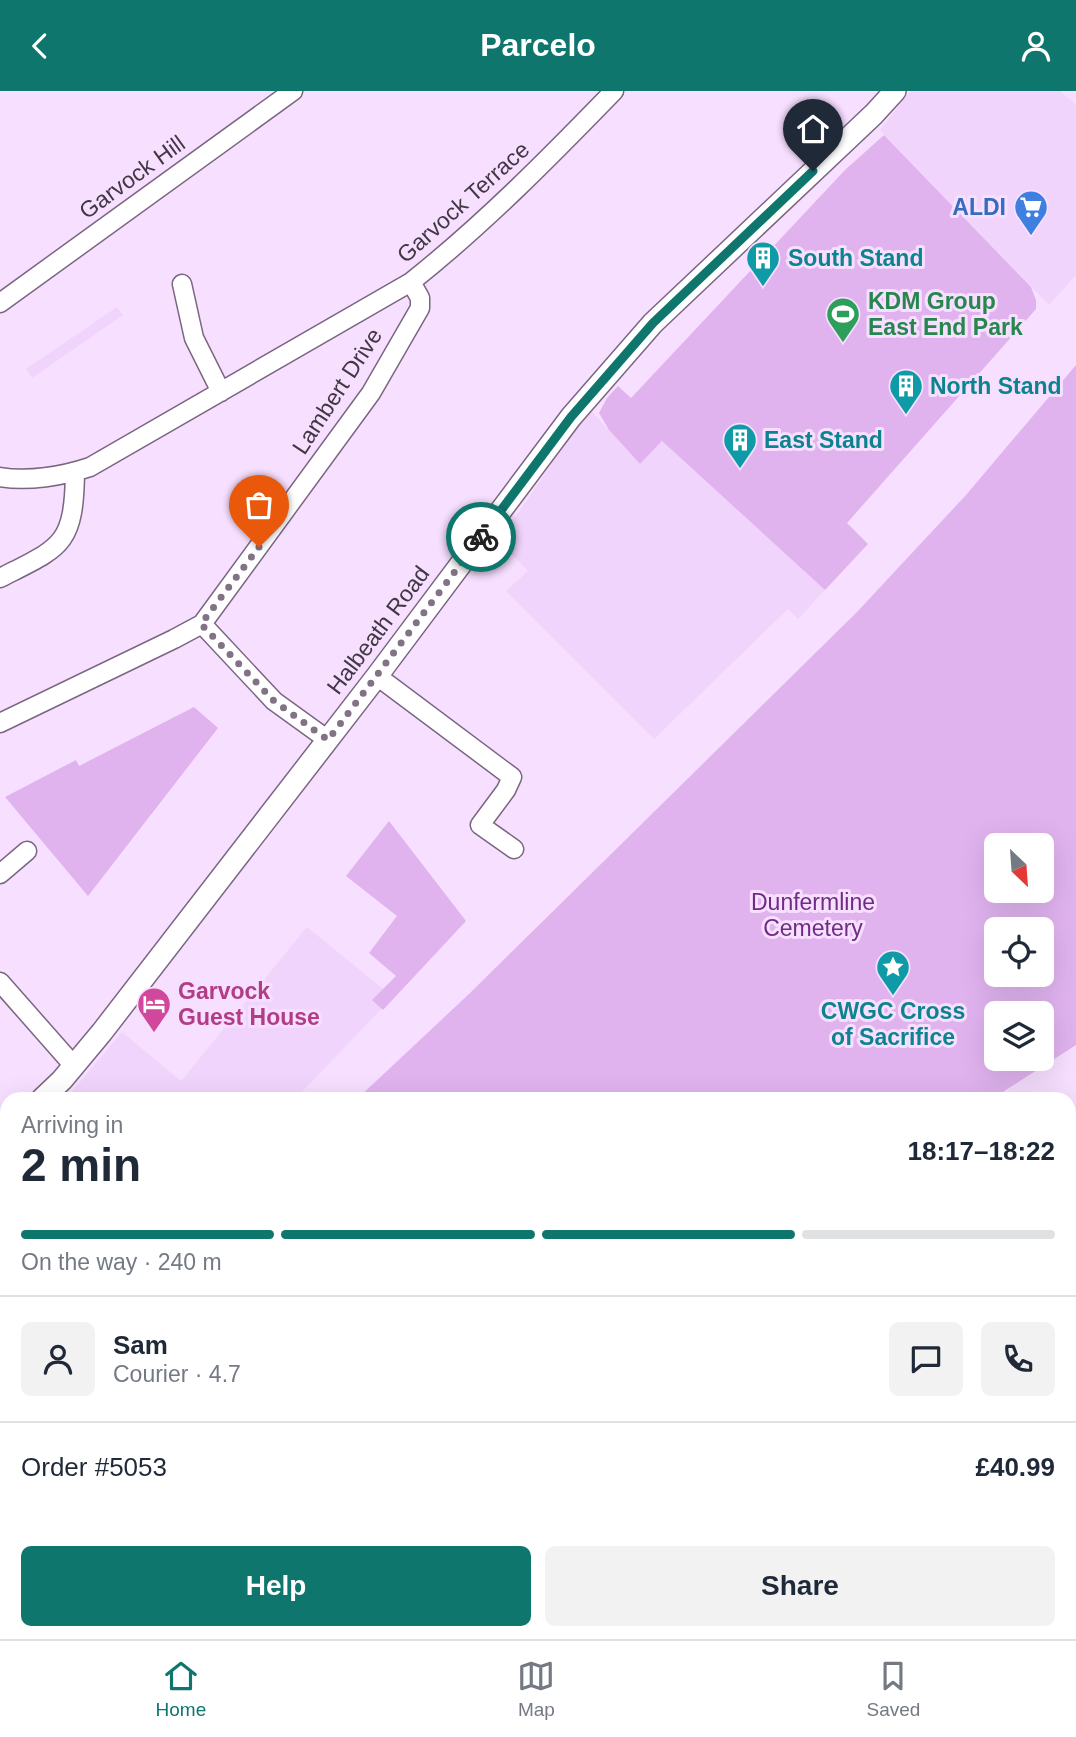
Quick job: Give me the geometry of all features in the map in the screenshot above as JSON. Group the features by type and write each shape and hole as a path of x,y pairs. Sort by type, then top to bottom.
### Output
{"main road":[{"name":"Halbeath Road","path":"49,1092 74,1066 328,740 571,417 653,323 895,91"}],"street":[{"name":"Garvock Hill","path":"0,303 293,91"},
{"name":"Garvock Terrace","path":"0,477 11,479 75,472 90,467 411,282 459,244 530,177 614,91"},
{"name":"Lambert Drive","path":"0,723 201,624 371,393 420,308 420,297 411,282"},
{"path":"182,284 194,338 221,393"},
{"path":"0,578 56,548 72,517 75,472"},
{"path":"201,624 274,701 328,740"},
{"path":"377,676 512,777 506,790 480,825 513,849"},
{"path":"0,874 27,851"},
{"path":"0,982 74,1066"}],"shaded area":[{"path":"910,91 1060,91 1076,105 1076,275 1049,305 880,130"},
{"path":"117,307 123,315 32,378 26,369"},
{"path":"592,412 640,464 662,441 825,590 798,619 788,609 654,739 506,591 528,571 499,541 576,428"},
{"path":"307,927 393,997 302,1092 72,1092 122,1032 181,1081"}],"green space":[{"name":"KDM Group East End Park","path":"884,135 1031,287 1036,309 847,523 868,544 825,590 662,441 640,464 609,430 599,413 618,386 631,398 845,170"},
{"name":"Dunfermline Cemetery","path":"1076,365 1076,1045 1054,1059 1054,1001 984,1001 984,1071 1036,1071 1003,1092 364,1092 470,993 857,612 966,495"},
{"path":"194,707 218,728 88,896 5,797 76,760 79,766"},
{"path":"389,821 466,921 383,1010 372,1000 396,976 369,953 397,916 346,876"}],"way so far":[{"path":"259,547 201,624 274,701 328,740 481,537"}],"place":[{"name":"ALDI","path":"1031,237"},
{"name":"South Stand","path":"763,288"},
{"name":"KDM Group East End Park","path":"843,344"},
{"name":"North Stand","path":"906,416"},
{"name":"East Stand","path":"740,470"},
{"name":"CWGC Cross of Sacrifice","path":"893,997"},
{"name":"Garvock Guest House","path":"154,1034"}],"route":[{"path":"481,537 571,417 653,323 813,171"}]}
